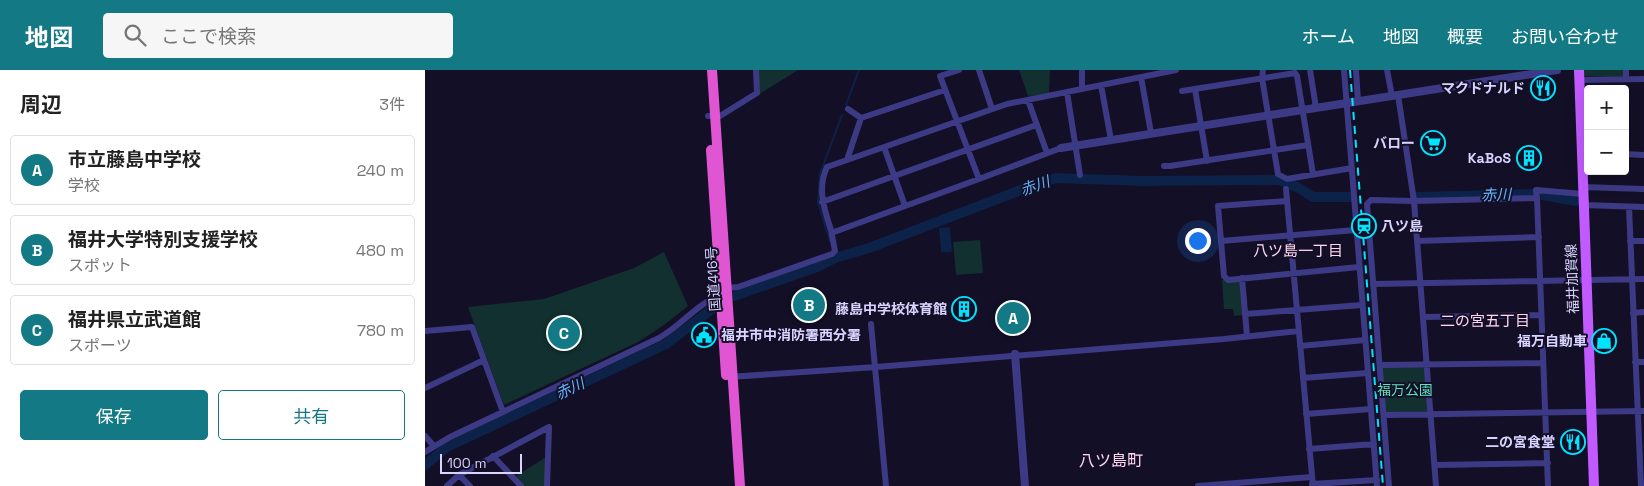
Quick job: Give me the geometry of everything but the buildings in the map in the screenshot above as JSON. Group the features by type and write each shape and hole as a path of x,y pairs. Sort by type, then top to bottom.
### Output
{"highway":[{"name":"国道416号","path":"705,70 712,116"},
{"name":"国道416号","path":"712,70 712,116 725,292 734,486"},
{"name":"国道416号","path":"730,377 740,486"}],"main road":[{"name":"福井加賀線","path":"1579,75 1584,140"},
{"name":"福井加賀線","path":"1584,174 1583,195 1594,486"}],"street":[{"path":"712,116 720,116 757,93 755,70"},
{"path":"959,70 940,76 979,179"},
{"path":"979,70 992,109"},
{"path":"1082,70 1082,89"},
{"path":"425,452 503,412 659,338 673,330 706,302 725,292 832,254 835,251 831,230 822,202 823,174 827,167 1007,104 1176,70"},
{"path":"1263,70 1262,78 1278,174 1287,178 1352,168"},
{"path":"1310,70 1316,108"},
{"path":"1198,486 1312,482 1377,483 1345,70"},
{"path":"1356,70 1358,101"},
{"path":"1387,70 1395,95 1414,201 1436,486"},
{"path":"831,230 834,232 1061,148 1347,103 1506,74 1557,70"},
{"path":"1626,70 1626,79"},
{"path":"1182,91 1295,74 1297,76 1313,174"},
{"path":"1579,75 1644,79"},
{"path":"1141,78 1151,133"},
{"path":"1101,85 1111,140"},
{"path":"861,118 945,90"},
{"path":"1195,90 1207,161"},
{"path":"1067,92 1080,174"},
{"path":"1027,100 1047,153"},
{"path":"848,109 861,118"},
{"path":"847,160 861,118"},
{"path":"822,202 1036,125"},
{"path":"1164,166 1207,161 1308,144"},
{"path":"884,147 905,206"},
{"path":"1629,154 1644,155"},
{"path":"1583,195 1644,189"},
{"path":"1286,190 1312,482"},
{"path":"1548,486 1536,190 1583,195 1629,207 1644,207"},
{"path":"1389,486 1367,204 1371,200 1414,201 1537,198"},
{"path":"1287,201 1218,206 1224,276 1228,280 1359,267"},
{"path":"1629,207 1635,362 1641,411 1641,486"},
{"path":"1221,241 1356,230"},
{"path":"1417,241 1539,237"},
{"path":"1630,241 1644,241"},
{"path":"1242,278 1247,336"},
{"path":"1373,284 1644,279"},
{"path":"1245,314 1362,305"},
{"path":"1633,313 1644,312"},
{"path":"1423,316 1541,315"},
{"path":"871,324 886,486"},
{"path":"425,331 472,327 503,412"},
{"path":"730,377 1299,331"},
{"path":"1300,346 1365,340"},
{"path":"1015,354 1025,486"},
{"path":"427,385 484,360"},
{"path":"1635,362 1644,362"},
{"path":"1380,366 1543,363"},
{"path":"1303,378 1368,373"},
{"path":"1306,414 1371,408"},
{"path":"1384,415 1641,411"},
{"path":"447,486 459,474 549,427 547,486"},
{"path":"425,436 434,446"},
{"path":"1309,449 1374,444"},
{"path":"493,456 521,486"},
{"path":"1435,465 1547,463"},
{"path":"459,474 470,486"}],"green space":[{"path":"757,70 798,70 758,95"},
{"path":"1019,70 1050,70 1049,94 1028,96"},
{"path":"1584,70 1624,70 1624,77 1584,76"},
{"path":"980,240 983,273 956,275 953,242"},
{"path":"664,252 688,306 638,342 504,405 468,307 544,299 634,268"},
{"path":"1242,278 1244,315 1234,316 1233,309 1224,309 1222,280"},
{"name":"福万公園","path":"1427,364 1430,414 1384,415 1380,365"},
{"path":"546,457 546,486 524,486 516,476"}],"water":[{"path":"950,227 952,252 941,252 939,228"}],"waterway":[{"path":"846,105 859,70"},
{"path":"830,241 818,203 820,174 842,115"},
{"name":"赤川","path":"734,296 1056,178 1142,181 1279,180 1299,188 1313,197 1351,197"},
{"name":"赤川","path":"1417,197 1537,194 1576,201"},
{"name":"赤川","path":"425,465 447,447 666,344 712,309"}],"railway":[{"path":"1350,70 1383,486"}],"place":[{"name":"マクドナルド","path":"1543,88"},
{"name":"バロー","path":"1433,143"},
{"name":"KaBoS","path":"1529,158"},
{"name":"八ツ島","path":"1364,226"},
{"name":"福井大学特別支援学校","path":"809,305"},
{"name":"藤島中学校体育館","path":"964,309"},
{"name":"市立藤島中学校","path":"1013,318"},
{"name":"福井県立武道館","path":"564,333"},
{"name":"福井市中消防署西分署","path":"704,335"},
{"name":"福万自動車","path":"1604,341"},
{"name":"二の宮食堂","path":"1573,442"}],"district":[{"name":"八ツ島一丁目","path":"1298,251"},
{"name":"二の宮五丁目","path":"1485,321"},
{"name":"八ツ島町","path":"1111,460"}]}
